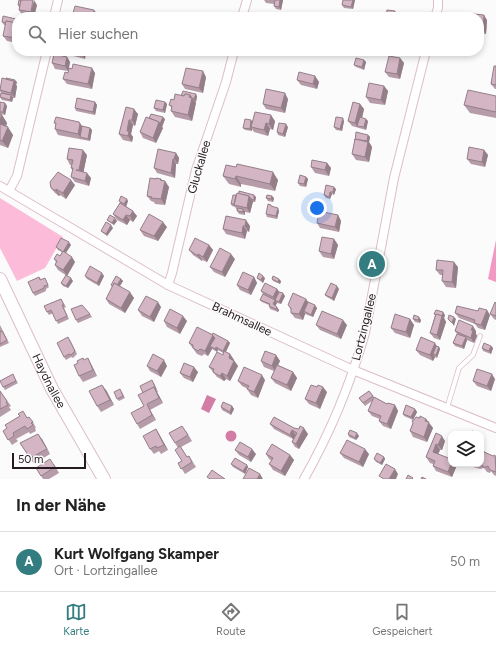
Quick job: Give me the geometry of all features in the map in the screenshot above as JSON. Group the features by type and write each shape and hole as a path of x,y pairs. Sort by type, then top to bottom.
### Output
{"street":[{"path":"55,12 58,0"},
{"path":"243,12 247,0"},
{"path":"436,12 438,0"},
{"path":"9,191 17,176 45,56"},
{"name":"Gluckallee","path":"168,285 172,274 196,170 226,82 233,56"},
{"name":"Lortzingallee","path":"304,479 313,464 334,418 358,357 365,333 394,178 425,56"},
{"name":"Brahmsallee","path":"0,186 168,285 353,370 496,428"},
{"name":"Haydnallee","path":"0,279 52,389 104,479"}],"lane":[{"path":"447,408 459,368 473,355 480,336"}],"shaded area":[{"path":"0,198 63,237 45,268 17,281 0,248"},
{"path":"496,240 496,282 488,279"},
{"path":"207,395 216,399 209,413 201,409"},
{"path":"229,431 233,431 235,432 235,440 229,441 226,438 226,434"}],"building":[{"path":"19,0 21,0 20,6 18,5"},
{"path":"21,0 33,0 31,12 19,10"},
{"path":"275,0 280,0 279,7 274,6"},
{"path":"343,0 353,0 351,7 342,5"},
{"path":"75,6 94,10 94,12 73,12"},
{"path":"387,10 395,11 395,12 387,12"},
{"path":"3,16 12,18 12,22 2,22"},
{"path":"6,21 12,22 12,37 3,36"},
{"path":"54,56 67,57 65,66 52,63"},
{"path":"389,56 400,58 397,74 385,72"},
{"path":"356,58 364,60 362,67 354,65"},
{"path":"73,64 92,68 88,84 63,79 65,72 68,73 69,68 72,69"},
{"path":"494,66 496,66 496,85 491,84"},
{"path":"186,68 203,71 199,88 182,84"},
{"path":"299,72 315,76 313,84 297,80"},
{"path":"2,78 14,81 11,93 0,90"},
{"path":"369,83 384,86 381,100 366,97"},
{"path":"266,89 285,93 281,108 263,104"},
{"path":"468,90 496,96 496,112 464,105"},
{"path":"183,91 196,94 194,99 190,95 185,94 184,96 181,96"},
{"path":"1,93 11,95 10,100 0,97"},
{"path":"175,94 184,96 185,94 190,95 189,97 192,98 188,115 171,111 172,106 169,105 171,99 174,100"},
{"path":"77,98 95,102 93,112 75,108"},
{"path":"156,100 165,102 163,110 154,108"},
{"path":"0,102 5,103 3,112 0,112"},
{"path":"353,102 360,104 355,123 348,121"},
{"path":"126,107 134,109 132,120 129,120 127,131 129,131 128,136 119,134"},
{"path":"255,112 271,115 269,124 266,123 264,130 251,127"},
{"path":"151,114 163,117 160,124 159,122 149,118"},
{"path":"56,117 79,122 78,134 55,129 56,123 54,123"},
{"path":"146,117 159,122 153,138 140,132"},
{"path":"336,117 343,118 340,129 334,127"},
{"path":"360,117 366,119 364,127 357,126"},
{"path":"245,119 251,120 250,129 243,128"},
{"path":"279,123 286,124 283,134 277,132"},
{"path":"0,124 8,127 2,141 0,140"},
{"path":"82,126 90,128 88,139 80,137"},
{"path":"356,132 368,135 367,141 355,139"},
{"path":"355,139 368,142 365,157 352,154"},
{"path":"469,147 484,150 482,162 467,159"},
{"path":"69,148 83,150 79,170 76,170 87,173 85,181 71,177 73,160 67,159"},
{"path":"158,149 176,153 173,159 171,173 154,168"},
{"path":"312,160 327,163 325,170 311,167"},
{"path":"237,164 273,172 270,184 236,176 235,179 223,176 226,165 236,167"},
{"path":"58,172 71,180 63,193 51,188 50,182"},
{"path":"300,175 306,177 304,184 298,183"},
{"path":"150,178 165,181 161,199 147,196"},
{"path":"326,185 334,187 333,192 330,192 329,197 324,195"},
{"path":"239,191 254,195 254,200 249,196 239,194"},
{"path":"237,193 249,196 247,208 234,205"},
{"path":"233,195 236,195 234,204 231,204"},
{"path":"267,195 272,196 271,199 266,198"},
{"path":"121,196 127,199 124,204 119,201"},
{"path":"120,203 133,211 130,216 126,215 123,220 113,214"},
{"path":"268,204 278,208 276,216 266,214"},
{"path":"238,208 243,209 243,212 237,211"},
{"path":"319,211 338,215 335,227 317,223"},
{"path":"149,214 163,222 154,236 140,230"},
{"path":"110,215 115,218 112,223 107,220"},
{"path":"226,216 246,220 242,233 223,229"},
{"path":"106,222 111,225 106,234 101,231"},
{"path":"322,237 334,239 331,254 319,251"},
{"path":"61,238 69,242 63,252 56,247"},
{"path":"195,238 209,245 203,257 198,254 198,256 189,250"},
{"path":"220,248 231,254 222,272 210,267"},
{"path":"63,251 72,257 63,270 55,265 57,261 54,259 57,254 60,256"},
{"path":"437,260 454,262 452,282 442,281 443,270 436,270"},
{"path":"90,266 102,273 97,283 85,276"},
{"path":"243,272 254,277 248,290 237,285"},
{"path":"259,273 263,276 261,280 257,278"},
{"path":"66,275 71,278 66,286 61,283"},
{"path":"116,276 121,279 117,285 114,283 113,286 111,285"},
{"path":"273,276 279,279 278,282 272,279"},
{"path":"39,277 40,280 45,278 48,285 33,293 28,282"},
{"path":"114,283 130,292 121,308 106,299"},
{"path":"265,283 277,289 273,297 261,291"},
{"path":"331,283 337,286 332,298 325,295"},
{"path":"279,292 283,293 279,302 275,300"},
{"path":"293,293 306,299 299,314 291,313 291,308 288,305"},
{"path":"263,294 275,300 273,304 277,307 276,309 269,306 270,304 260,300"},
{"path":"146,296 158,302 150,317 138,310"},
{"path":"61,299 67,316 56,321 51,310 47,312 44,306"},
{"path":"308,302 315,305 311,315 304,311"},
{"path":"495,302 496,303 496,316 490,314"},
{"path":"82,305 90,314 76,320 71,309"},
{"path":"457,306 478,311 479,308 487,310 481,325 474,323 475,320 455,313"},
{"path":"170,309 183,316 177,328 164,321"},
{"path":"436,310 443,312 442,316 434,314"},
{"path":"322,311 343,320 337,334 316,325"},
{"path":"395,314 410,319 406,332 391,328"},
{"path":"436,314 442,316 437,335 430,333"},
{"path":"414,315 419,317 418,320 413,319"},
{"path":"449,315 454,317 452,323 448,319"},
{"path":"459,320 473,326 471,330 473,330 471,338 455,331"},
{"path":"197,327 213,335 205,351 200,349 198,351 189,343"},
{"path":"2,331 7,340 0,344 0,332"},
{"path":"213,333 228,341 223,351 216,347 215,349 210,346 215,338 212,335"},
{"path":"457,334 466,337 462,346 453,343"},
{"path":"68,337 75,351 71,355 69,354 64,357 57,343"},
{"path":"421,337 435,343 430,355 416,350"},
{"path":"484,343 491,346 489,351 482,348"},
{"path":"436,346 439,347 436,355 433,354"},
{"path":"224,351 230,354 229,358 234,361 227,376 222,373 220,376 213,372 214,369 209,367 217,352 223,355"},
{"path":"265,351 276,355 272,366 261,361"},
{"path":"153,354 164,360 157,371 147,366"},
{"path":"83,358 84,360 88,358 93,370 79,376 74,365 78,363 77,361"},
{"path":"184,363 194,367 190,377 180,373"},
{"path":"277,365 293,372 287,385 271,378"},
{"path":"244,367 262,375 254,392 247,389 249,386 238,381"},
{"path":"477,369 492,374 487,386 473,381"},
{"path":"13,374 16,381 3,387 0,381"},
{"path":"152,380 156,389 155,390 154,387 143,393 140,386"},
{"path":"102,385 110,400 97,406 89,391"},
{"path":"311,385 323,387 316,403 305,399"},
{"path":"154,387 159,398 147,404 152,415 137,424 131,413 144,406 138,395"},
{"path":"120,389 123,396 117,399 114,392"},
{"path":"0,391 8,405 0,409"},
{"path":"369,391 373,396 363,403 359,398"},
{"path":"374,397 387,404 395,405 387,424 379,421 381,416 368,411"},
{"path":"223,402 232,406 230,412 221,407"},
{"path":"406,405 415,409 411,417 403,414"},
{"path":"23,411 27,418 29,417 33,422 31,423 33,425 27,429 25,426 13,433 14,436 8,440 3,431 7,428 5,425 20,416 18,414"},
{"path":"420,416 426,419 425,421 429,422 424,437 410,431 413,423 412,421 416,417 420,418"},
{"path":"274,417 294,428 299,429 300,426 304,428 296,444 292,442 297,433 292,430 290,435 270,424"},
{"path":"182,426 188,435 175,443 169,433"},
{"path":"156,429 164,445 157,448 156,446 150,449 143,436"},
{"path":"350,430 357,433 355,438 348,434"},
{"path":"436,433 442,436 438,445 436,444 433,452 448,458 448,467 450,467 448,472 433,466 435,461 426,457"},
{"path":"38,434 47,449 30,458 20,443"},
{"path":"347,440 365,449 359,462 340,453"},
{"path":"240,442 252,449 248,457 235,450"},
{"path":"272,444 290,455 281,471 269,464 273,458 266,454"},
{"path":"180,446 192,462 181,469 178,463 182,461 175,450"},
{"path":"484,452 493,456 495,455 496,472 490,470 488,466 484,467"},
{"path":"377,453 384,457 380,463 374,459"},
{"path":"235,458 247,465 243,471 231,464"},
{"path":"50,459 55,467 41,476 36,468"},
{"path":"386,464 395,469 389,479 384,479 379,476"},
{"path":"249,468 260,474 257,479 243,479"},
{"path":"212,470 225,479 210,479 207,477"},
{"path":"408,475 413,478 406,479"}],"place":[{"name":"Kurt Wolfgang Skamper","path":"372,264"}]}
